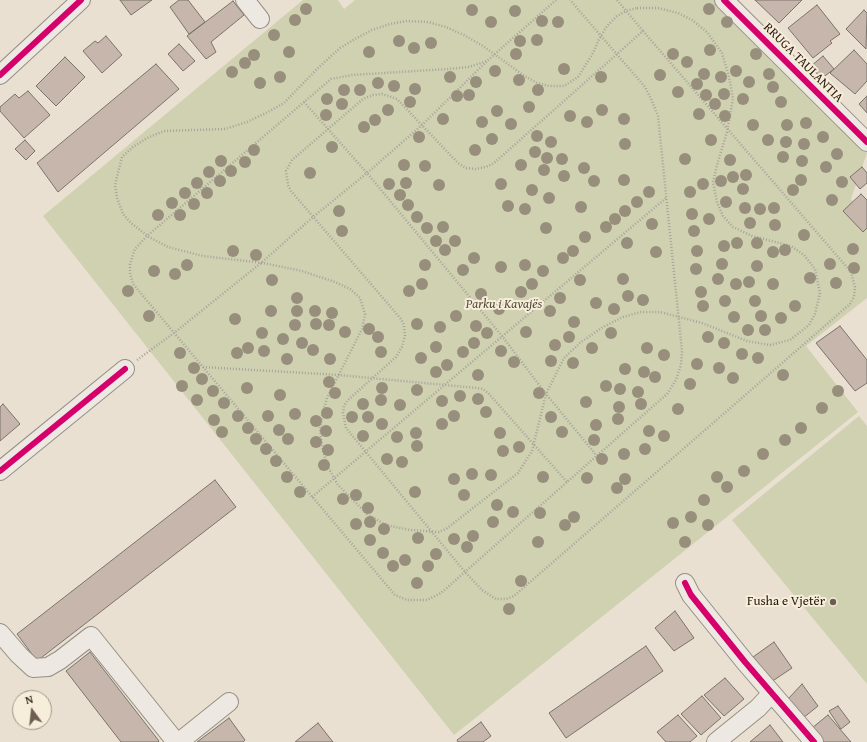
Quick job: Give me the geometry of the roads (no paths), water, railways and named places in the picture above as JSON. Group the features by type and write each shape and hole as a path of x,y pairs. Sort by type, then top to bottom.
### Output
{"street":[{"path":"0,75 81,0"},
{"path":"245,0 260,19"},
{"name":"RRUGA TAULANTIA","path":"724,0 867,142"},
{"path":"0,471 125,369"},
{"path":"685,583 691,596 814,742"},
{"path":"0,633 19,656 33,668 48,667 54,664 91,636 176,742"},
{"path":"716,742 758,708 772,693"},
{"path":"179,742 229,702"}],"place":[{"name":"Fusha e Vjetër","path":"833,602"}],"park label":[{"name":"Parku i Kavajës","path":"504,305"}]}
